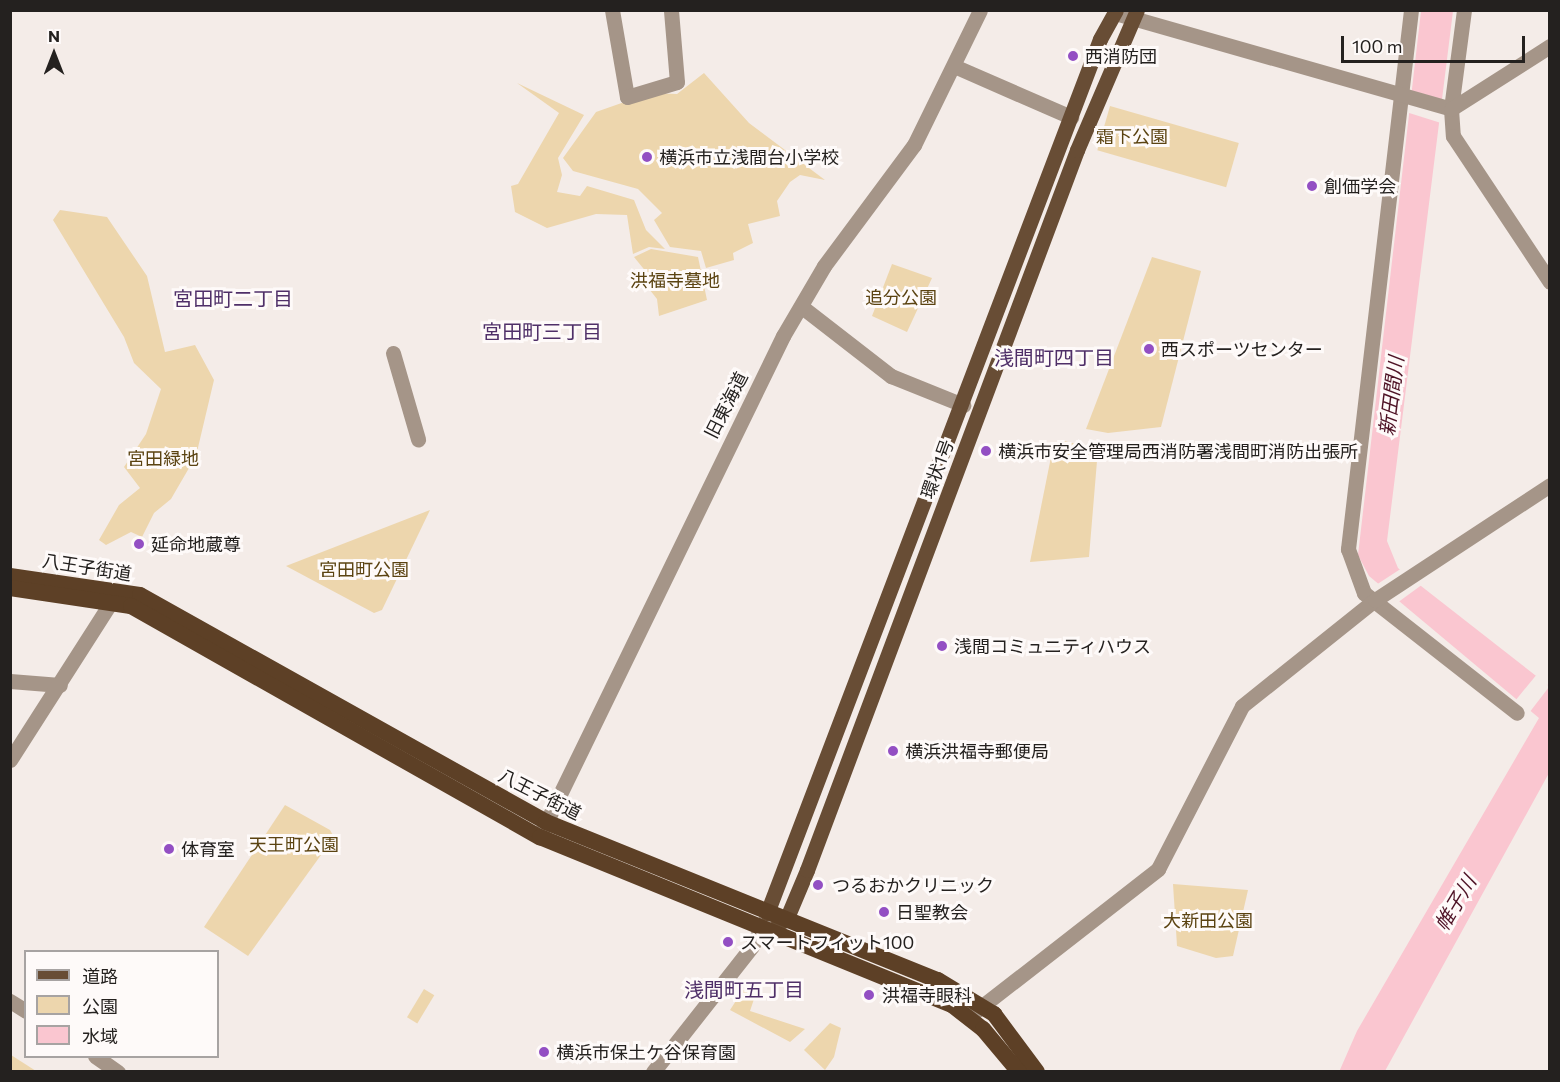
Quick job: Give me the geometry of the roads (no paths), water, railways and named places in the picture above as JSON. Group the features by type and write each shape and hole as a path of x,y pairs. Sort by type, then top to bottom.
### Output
{"highway":[{"name":"八王子街道","path":"10,576 116,595 131,606 543,829 765,921 926,993 969,1016 1019,1071"},
{"name":"八王子街道","path":"10,588 116,595"},
{"name":"八王子街道","path":"765,921 786,920 938,980 983,1005 1037,1071"}],"main road":[{"name":"環状1号","path":"765,921 1071,117 1115,12"},
{"name":"環状1号","path":"786,920 1133,15"}],"street":[{"path":"612,10 627,97 677,81 671,10"},
{"name":"旧東海道","path":"543,829 699,500 801,307 824,266 914,145 980,10"},
{"path":"1411,10 1404,98 1348,549 1359,584 1381,597 1516,713"},
{"path":"1464,10 1447,109 1453,136 1550,282"},
{"path":"1115,12 1133,15 1447,109 1550,46"},
{"path":"954,66 1071,117"},
{"path":"801,307 891,376 963,405"},
{"path":"393,354 418,439"},
{"path":"969,1016 1158,869 1242,706 1381,597 1550,485"},
{"path":"10,760 116,595"},
{"path":"10,681 60,685"},
{"name":"環状1号","path":"653,1071 765,921"},
{"path":"10,1001 24,1010"},
{"path":"98,1058 118,1071"}],"water":[{"path":"1421,11 1453,11 1387,541 1398,568 1549,686 1549,773 1385,1071 1339,1072 1357,1031 1539,718 1369,576 1358,555"}],"place":[{"name":"西消防団","path":"1073,56"},
{"name":"横浜市立浅間台小学校","path":"647,157"},
{"name":"創価学会","path":"1312,186"},
{"name":"西スポーツセンター","path":"1149,349"},
{"name":"横浜市安全管理局西消防署浅間町消防出張所","path":"986,451"},
{"name":"延命地蔵尊","path":"139,544"},
{"name":"浅間コミュニティハウス","path":"942,646"},
{"name":"横浜洪福寺郵便局","path":"893,751"},
{"name":"体育室","path":"169,849"},
{"name":"つるおかクリニック","path":"818,885"},
{"name":"日聖教会","path":"884,912"},
{"name":"スマートフィット100","path":"728,942"},
{"name":"洪福寺眼科","path":"869,995"},
{"name":"横浜市保土ケ谷保育園","path":"544,1052"}],"district":[{"name":"宮田町二丁目","path":"233,298"},
{"name":"宮田町三丁目","path":"542,331"},
{"name":"浅間町四丁目","path":"1054,357"},
{"name":"浅間町五丁目","path":"744,989"}],"park label":[{"name":"霜下公園","path":"1132,136"},
{"name":"洪福寺墓地","path":"675,280"},
{"name":"追分公園","path":"901,297"},
{"name":"宮田緑地","path":"163,458"},
{"name":"宮田町公園","path":"364,569"},
{"name":"天王町公園","path":"294,844"},
{"name":"大新田公園","path":"1208,920"}],"water label":[{"name":"新田間川","path":"1391,396"},
{"name":"帷子川","path":"1455,903"}]}
